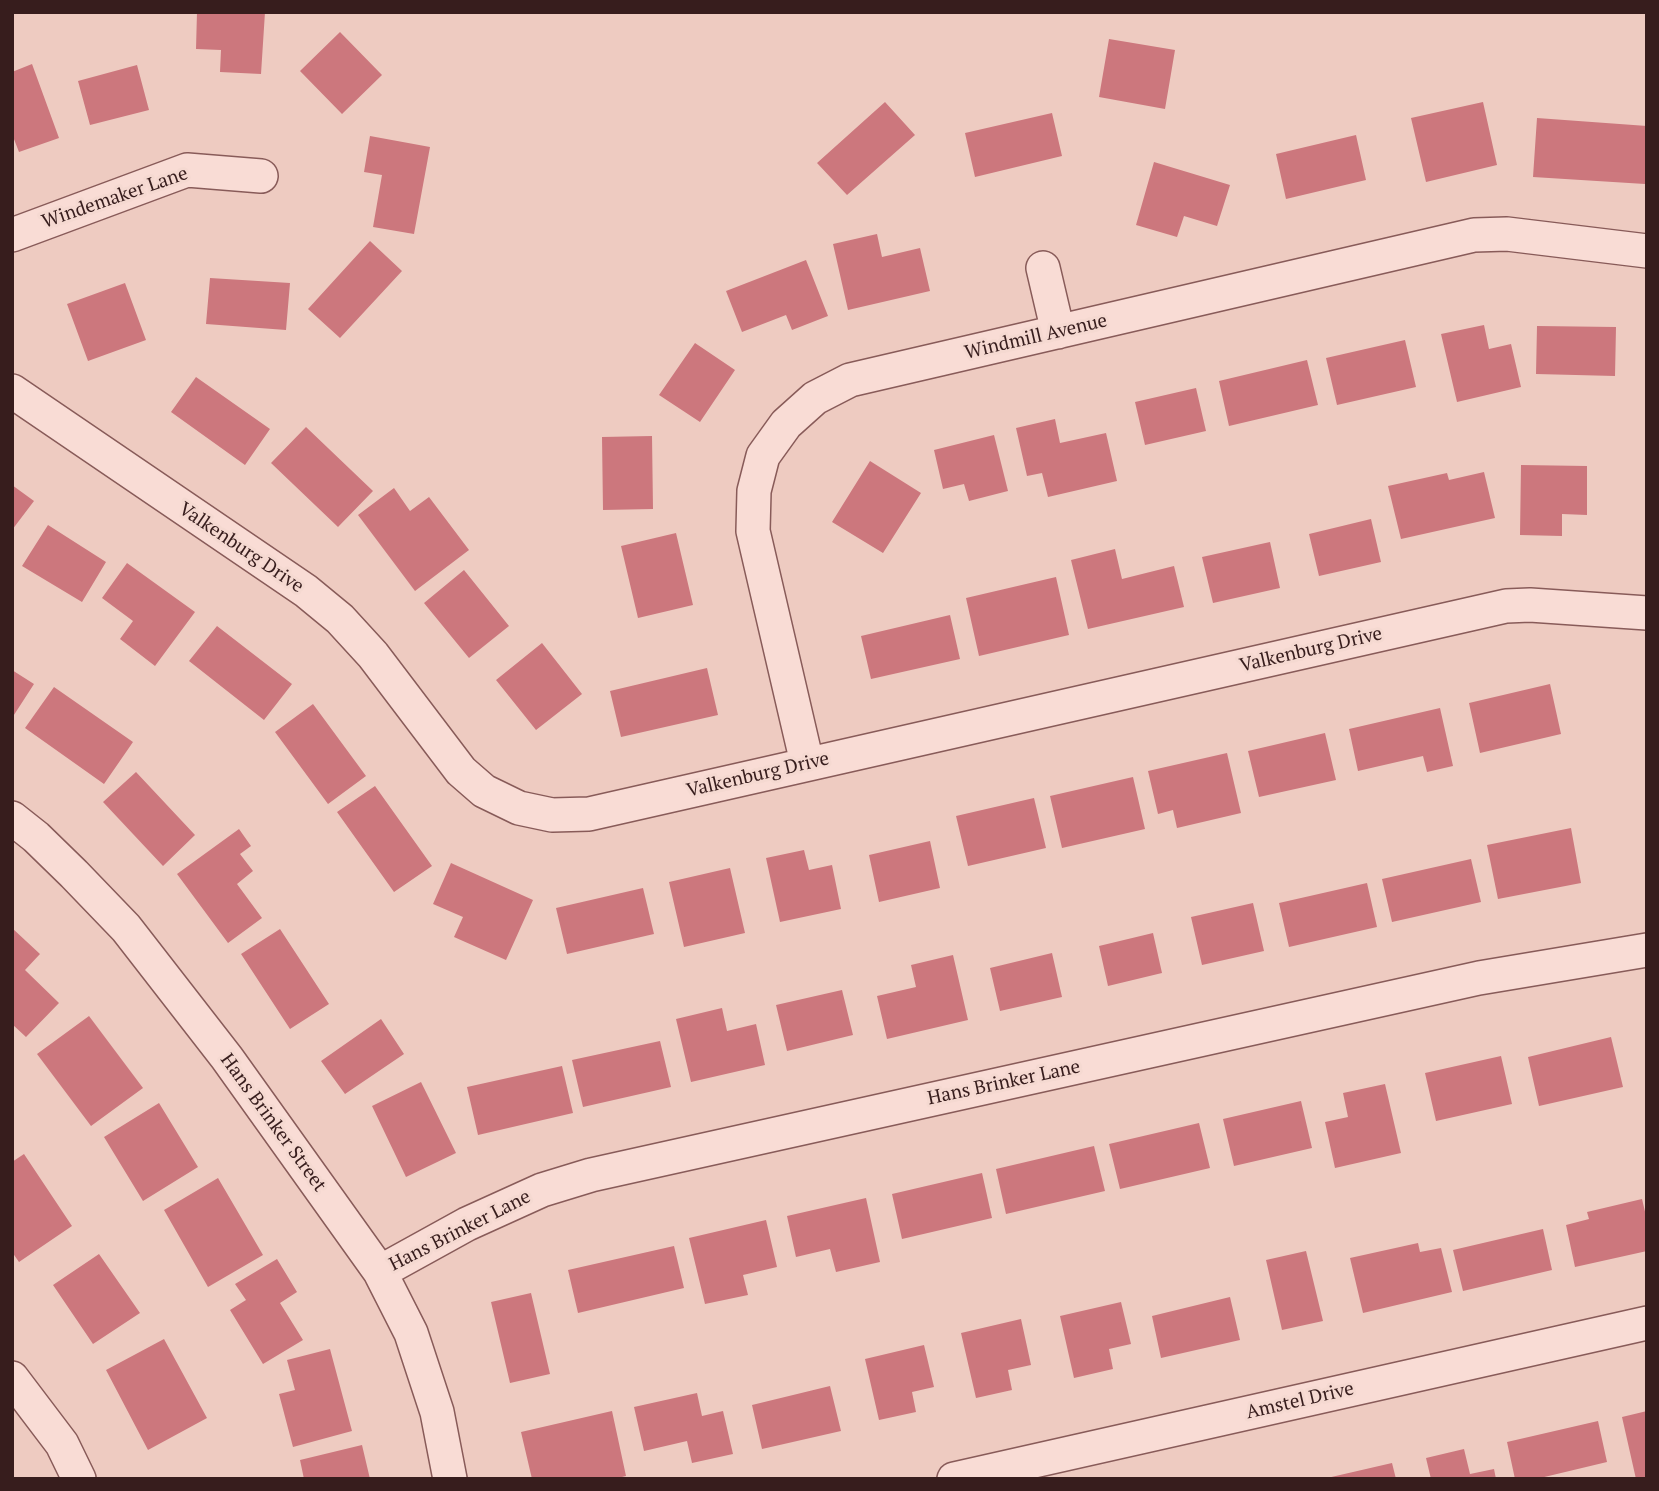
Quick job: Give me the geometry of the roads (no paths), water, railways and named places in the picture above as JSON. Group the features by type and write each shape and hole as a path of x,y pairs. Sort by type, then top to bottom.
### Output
{"street":[{"name":"Windemaker Lane","path":"12,235 187,170 261,176"},
{"name":"Windmill Avenue","path":"807,764 753,531 754,491 763,456 786,424 815,398 850,380 1474,235 1507,234 1647,251"},
{"path":"1043,268 1058,332"},
{"name":"Valkenburg Drive","path":"12,391 306,591 340,619 373,655 461,771 484,791 519,808 552,815 589,814 1506,606 1530,605 1647,613"},
{"name":"Hans Brinker Street","path":"12,818 36,837 126,928 227,1058 380,1272 411,1333 437,1412 450,1479"},
{"name":"Hans Brinker Lane","path":"380,1272 467,1224 542,1190 591,1175 1479,978 1647,950"},
{"name":"Amstel Drive","path":"954,1479 1647,1323"},
{"path":"12,1378 62,1444 79,1479"}]}
